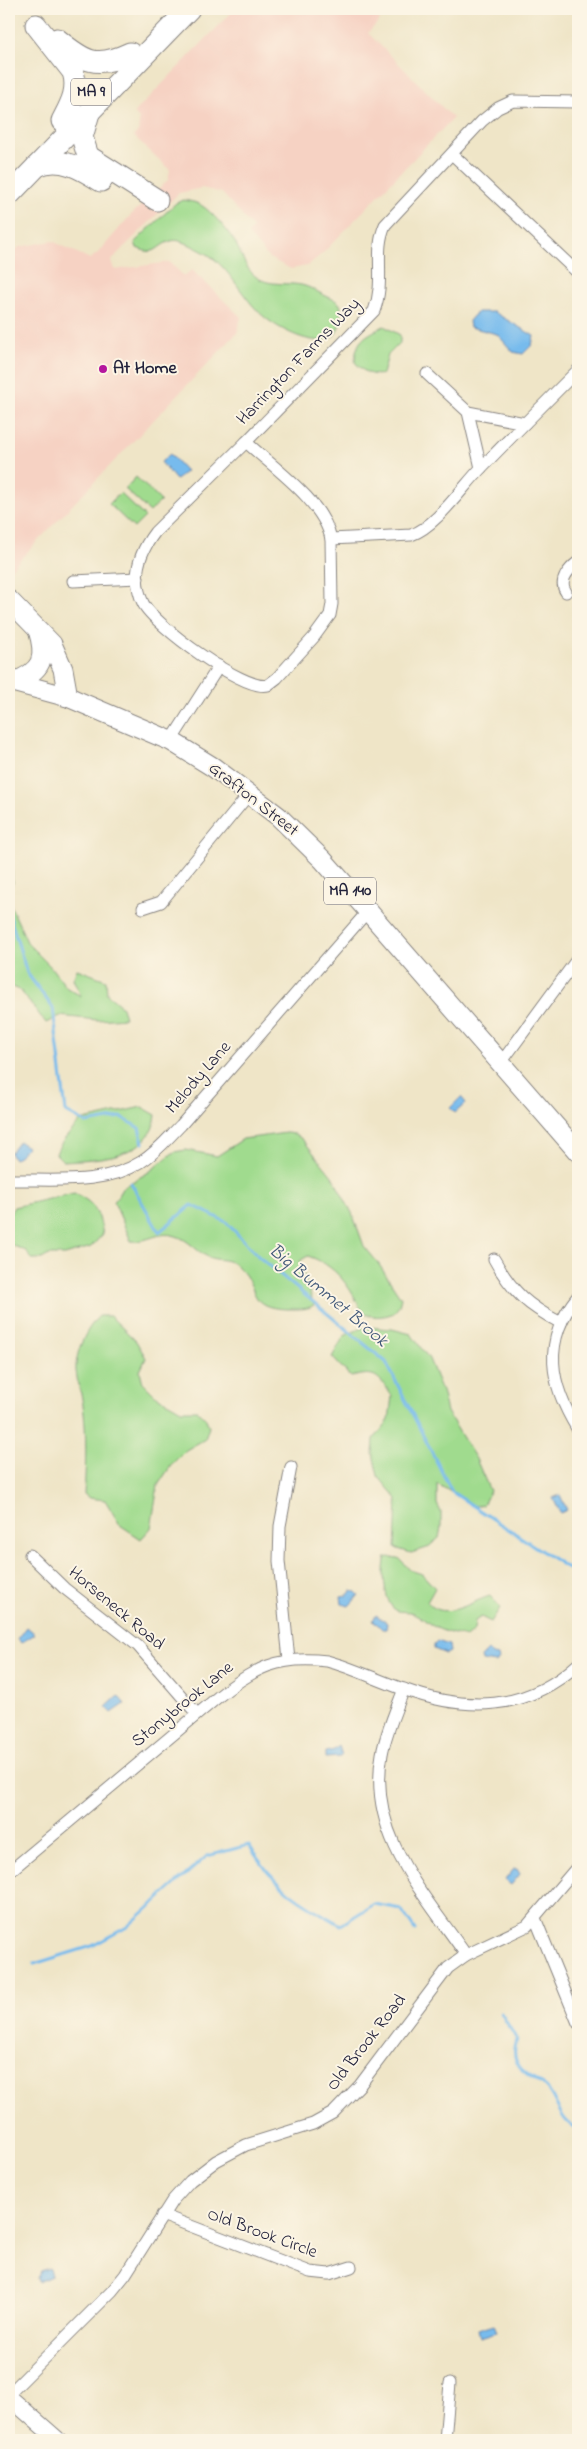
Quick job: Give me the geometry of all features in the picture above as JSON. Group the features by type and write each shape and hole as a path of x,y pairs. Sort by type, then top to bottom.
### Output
{"highway":[{"name":"MA 9","path":"9,177 174,9"},
{"name":"MA 9","path":"9,195 189,9"},
{"path":"62,121 74,95 76,80 73,72 36,25 75,54 89,61 107,62 130,53"},
{"path":"37,166 56,162 76,166 152,205 88,156 82,137 89,112"}],"main road":[{"path":"9,600 52,644 60,659 68,697"},
{"path":"11,681 30,675 42,659 43,646 38,629"},
{"name":"MA 140","path":"11,681 68,697"},
{"name":"Grafton Street","path":"68,697 171,741 250,793 278,816 368,911 578,1152"}],"street":[{"name":"Harrington Farms Way","path":"246,442 310,501 325,521 331,539 332,608 326,623 277,678 268,685 252,684 219,666 153,617 142,600 138,578 140,556 150,538 374,311 381,288 380,241 385,225 482,121 504,104 517,101 578,102"},
{"path":"452,154 578,273"},
{"path":"331,539 356,536 397,537 419,532 434,519 481,468 578,370"},
{"path":"427,374 468,412 526,423"},
{"path":"468,412 481,468"},
{"path":"566,592 563,588 563,580 578,562"},
{"path":"73,581 138,578"},
{"path":"171,741 219,666"},
{"path":"143,908 161,902 250,793"},
{"name":"Melody Lane","path":"9,1180 103,1177 128,1169 149,1156 181,1125 368,911"},
{"path":"498,1061 506,1056 578,958"},
{"path":"494,1259 509,1284 521,1298 561,1323"},
{"path":"578,1296 561,1323 554,1345 554,1371 560,1397 578,1430"},
{"path":"290,1660 279,1561 280,1526 291,1467"},
{"name":"Horseneck Road","path":"30,1555 64,1588 138,1646 197,1714"},
{"name":"Stonybrook Lane","path":"9,1872 197,1714 252,1671 290,1660 310,1659 327,1661 346,1666 404,1689 457,1704 478,1705 509,1702 549,1686 578,1664"},
{"path":"404,1689 382,1753 379,1779 380,1806 394,1847 466,1955"},
{"name":"Old Brook Road","path":"9,2396 110,2294 125,2275 162,2215 190,2182 226,2155 256,2140 312,2124 333,2113 360,2085 445,1972 466,1955 510,1935 536,1918 578,1866"},
{"path":"536,1918 578,2023"},
{"name":"Old Brook Circle","path":"162,2215 310,2272 329,2274 351,2267"},
{"path":"445,2440 450,2383"},
{"path":"9,2396 58,2440"}],"shaded area":[{"path":"235,9 367,9 380,20 368,33 453,118 323,253 307,266 291,269 269,258 248,234 253,228 222,193 202,188 179,193 117,254 111,262 115,270 169,262 184,276 192,270 241,317 237,333 11,569 9,567 9,256 19,247 52,241 90,259 99,252 130,216 168,180 170,170 134,136 139,130 139,119 134,113"}],"green space":[{"path":"184,200 199,204 215,217 234,241 248,268 260,279 272,283 305,286 339,303 341,307 340,322 336,333 320,341 310,340 279,327 252,305 221,265 200,250 185,243 174,240 152,251 137,248 135,242 176,203"},
{"path":"384,326 400,335 400,343 388,355 383,374 371,374 364,371 355,362 357,348 363,339"},
{"path":"136,477 161,501 150,512 125,489"},
{"path":"120,493 145,517 134,528 109,504"},
{"path":"9,845 13,883 9,888"},
{"path":"9,902 28,944 50,966 67,988 81,996 73,979 77,969 106,980 107,994 122,1007 125,1018 97,1020 60,1016 46,1023 20,990 9,986"},
{"path":"142,1107 156,1115 152,1130 144,1140 133,1148 120,1154 91,1159 63,1161 56,1154 63,1141 80,1121"},
{"path":"286,1133 295,1134 303,1140 332,1176 352,1213 364,1246 378,1263 401,1298 399,1306 394,1313 386,1316 366,1314 362,1311 347,1285 334,1271 327,1265 308,1256 301,1260 300,1264 314,1305 299,1309 274,1308 259,1301 245,1274 234,1263 208,1257 181,1238 159,1235 131,1241 114,1202 123,1187 149,1172 174,1152 186,1150 217,1156 243,1139"},
{"path":"74,1193 92,1204 99,1219 103,1234 91,1247 65,1255 49,1255 42,1259 31,1259 26,1251 9,1244 9,1214 14,1207"},
{"path":"99,1316 110,1316 136,1341 146,1358 140,1371 143,1383 155,1395 181,1410 197,1410 206,1419 209,1427 205,1439 186,1450 172,1464 158,1485 151,1528 141,1539 120,1525 105,1500 89,1498 84,1494 86,1461 85,1427 76,1364 82,1341"},
{"path":"364,1327 392,1329 411,1334 429,1359 442,1391 447,1412 476,1459 490,1491 483,1505 475,1506 437,1484 437,1504 441,1512 439,1538 427,1548 411,1553 395,1548 397,1499 378,1476 373,1454 374,1439 389,1420 392,1396 376,1376 366,1374 351,1377 332,1357 344,1336"},
{"path":"386,1557 399,1558 410,1570 422,1574 435,1588 427,1602 434,1608 441,1610 457,1609 490,1596 500,1608 491,1622 481,1617 475,1621 474,1630 466,1637 437,1628 413,1613 394,1609 387,1597 384,1582"}],"water":[{"path":"477,312 494,312 534,336 532,345 523,354 513,352 497,334 470,327 469,321"},
{"path":"170,454 186,471 176,480 161,462"},
{"path":"461,1097 466,1103 455,1113 450,1108"},
{"path":"19,1141 27,1147 14,1159 10,1153"},
{"path":"560,1495 567,1510 560,1513 553,1498"},
{"path":"351,1591 359,1595 349,1606 342,1604 341,1596 348,1595"},
{"path":"376,1615 387,1623 386,1629 382,1629 373,1620"},
{"path":"27,1627 35,1634 21,1643 18,1639"},
{"path":"437,1641 449,1645 450,1652 446,1654 434,1649 434,1644"},
{"path":"488,1650 492,1655 498,1656 499,1659 496,1663 482,1661 481,1657"},
{"path":"118,1696 125,1704 112,1713 106,1707"},
{"path":"339,1746 342,1755 340,1757 325,1758 325,1752 334,1750"},
{"path":"514,1869 517,1869 520,1874 511,1885 505,1880"},
{"path":"49,2268 51,2276 38,2282 37,2278 41,2271"},
{"path":"494,2324 497,2332 480,2337 478,2329"}],"waterway":[{"name":"Big Bummet Brook","path":"9,914 27,973 53,1008 66,1112 86,1123 121,1117 139,1128 143,1143"},
{"name":"Big Bummet Brook","path":"131,1183 159,1232 192,1205 226,1222 259,1257 386,1362 452,1492 578,1575"},
{"path":"34,1964 92,1946 127,1927 207,1856 249,1845 258,1860 278,1883 300,1901 341,1925 374,1904 401,1909 415,1930"},
{"path":"501,2013 517,2040 515,2053 519,2066 525,2073 548,2090 564,2117 572,2126 578,2129"}],"place":[{"name":"At Home","path":"103,369"}]}
